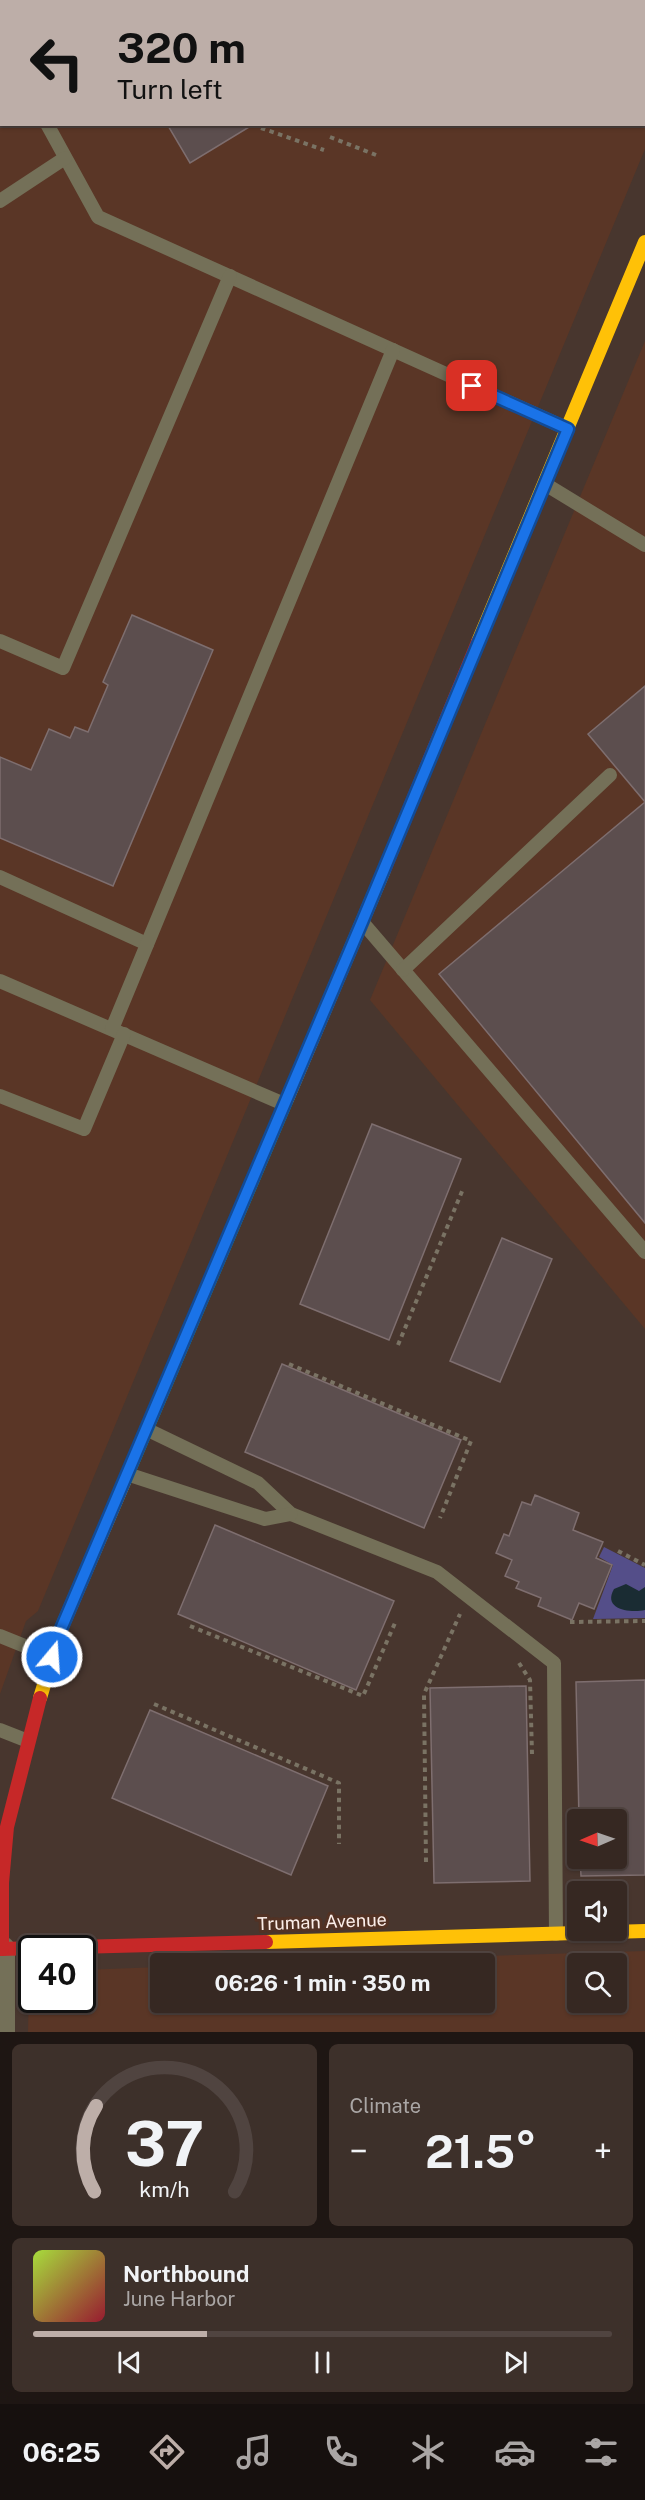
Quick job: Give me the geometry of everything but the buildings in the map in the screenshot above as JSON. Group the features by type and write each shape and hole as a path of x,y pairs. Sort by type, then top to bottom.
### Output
{"street":[{"path":"2,2032 2,1883 7,1827 28,1741 61,1629 362,922 645,242"},
{"name":"Truman Avenue","path":"1,1949 645,1932"}],"lane":[{"path":"48,126 98,217 568,429"},
{"path":"0,201 65,158"},
{"path":"0,640 63,668 230,276"},
{"path":"0,1096 84,1129 147,944 393,350"},
{"path":"545,484 645,545"},
{"path":"403,970 610,775"},
{"path":"0,877 147,944"},
{"path":"362,922 645,1252"},
{"path":"0,981 284,1104"},
{"path":"146,1429 258,1483 291,1514 437,1572 554,1663 556,1934"},
{"path":"127,1474 265,1519 291,1514"},
{"path":"0,1635 52,1657"},
{"path":"0,1730 28,1741"}],"path":[{"path":"261,128 324,150"},
{"path":"330,137 376,155"},
{"path":"398,1345 463,1189"},
{"path":"289,1364 471,1441 440,1518"},
{"path":"618,1551 645,1565"},
{"path":"426,1862 424,1694 461,1612 469,1613"},
{"path":"570,1622 645,1621"},
{"path":"189,1626 363,1696 395,1623"},
{"path":"513,1654 530,1680 532,1761"},
{"path":"154,1704 339,1783 339,1844"}],"shaded area":[{"path":"0,126 645,126 645,149 38,1611 26,1621 0,1694"},
{"path":"645,341 645,1329 370,1000"},
{"path":"604,1547 645,1568 645,1618 593,1619 613,1565 599,1557"},
{"path":"645,1951 645,2032 28,2032 28,2013 96,2013 96,1969 150,1967 150,2013 495,2013 495,1956 567,1953 567,2013 627,2013 627,1953 582,1953"}],"water":[{"path":"626,1584 639,1591 645,1587 645,1610 626,1610 615,1606 612,1602 611,1596 614,1589"}],"traffic: fast":[{"path":"124,1482 287,1099"}],"traffic: slow":[{"path":"478,642 645,242"},
{"path":"287,1099 384,870"},
{"path":"40,1698 61,1629 124,1482"},
{"path":"266,1942 645,1931"}],"traffic: jam":[{"path":"384,870 478,642"},
{"path":"2,1949 2,1883 7,1827 40,1698"},
{"path":"0,1949 266,1942"}],"route":[{"path":"52,1657 61,1629 362,922 568,429 472,386"}]}
